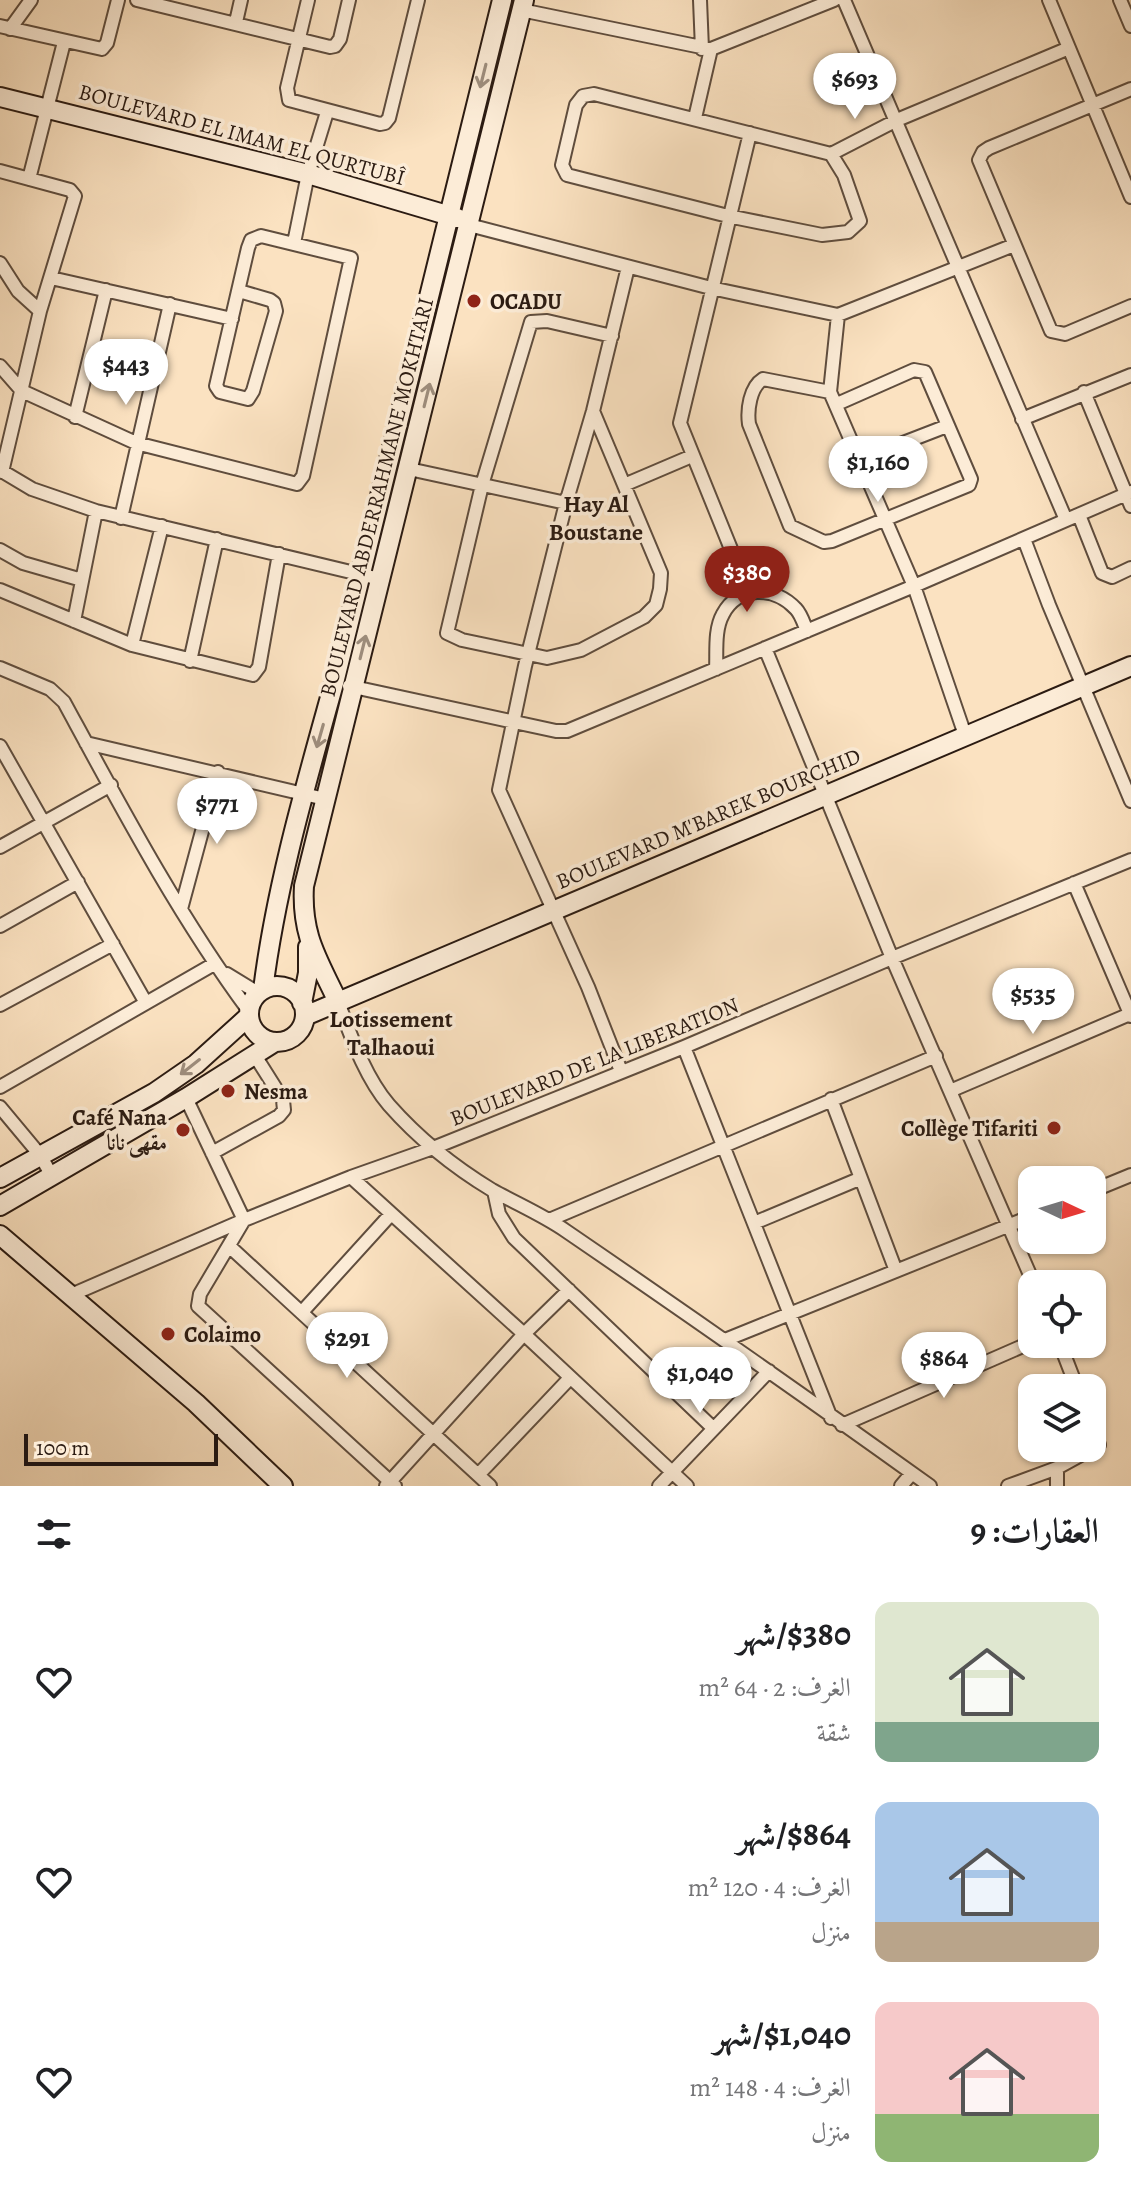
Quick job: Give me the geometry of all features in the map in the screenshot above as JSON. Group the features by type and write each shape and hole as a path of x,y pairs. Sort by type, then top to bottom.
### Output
{"main road":[{"name":"BOULEVARD ABDERRAHMANE MOKHTARI","path":"338,1002 307,937 303,914 304,886 325,799 361,574 502,0"},
{"name":"BOULEVARD ABDERRAHMANE MOKHTARI","path":"260,992 304,794 380,579 523,5"},
{"name":"BOULEVARD EL IMAM EL QURTUBÎ","path":"0,97 308,174 449,214 469,225"},
{"name":"BOULEVARD M'BAREK BOURCHID","path":"303,1009 338,1002 1131,666"},
{"path":"0,1206 186,1098 254,1054 295,1035 303,1009 308,973 307,937"},
{"path":"275,1042 260,1037 254,1031 249,1014 252,1001 260,992 278,986 292,991 303,1009"},
{"path":"0,1178 154,1093 196,1064 249,1014"},
{"path":"154,1093 165,1110"},
{"path":"0,1235 196,1403 283,1486"}],"street":[{"path":"31,0 5,27 102,49 107,43 118,0"},
{"path":"137,0 179,4 236,22 335,46 340,39 349,0"},
{"path":"236,22 241,0"},
{"path":"308,0 286,95 293,103 385,123 389,118 418,0"},
{"path":"695,118 707,49 700,0"},
{"path":"523,5 707,49 834,0"},
{"path":"844,0 1066,520"},
{"path":"1049,0 1131,197"},
{"path":"1120,0 1131,26"},
{"path":"29,179 64,42"},
{"path":"831,154 844,175 860,215 855,229 838,235 822,235 728,216 579,179 563,170 576,105 585,95 594,94 695,118 831,154 897,120 1069,48"},
{"path":"1131,89 986,149 979,160 1048,327 1055,333 1065,334 1131,306"},
{"path":"294,243 308,174 327,112"},
{"path":"748,591 680,423 750,133"},
{"path":"0,171 70,190 75,196 40,311 1,471 32,489 96,511 380,579"},
{"path":"469,225 711,288 838,315 1014,245"},
{"path":"0,366 22,391 136,443 291,484 301,482 351,262 349,256 254,237 248,248 217,390 248,399 276,311 270,300 239,291"},
{"path":"0,263 18,291 40,311"},
{"path":"621,1071 588,987 499,790 512,721 628,267"},
{"path":"51,278 232,319"},
{"path":"75,417 106,290"},
{"path":"121,518 170,304"},
{"path":"838,315 833,398 914,586 965,735"},
{"path":"593,411 661,573 656,605 644,617 581,650 547,658 462,640 447,633 482,485 531,322 547,321 612,336"},
{"path":"920,369 925,372 971,479 969,485 966,489 824,542 794,528 788,522 749,424 748,412 755,386 763,379 833,398 920,369"},
{"path":"1022,419 1131,375"},
{"path":"344,685 567,731 1066,520 1129,498 1084,392"},
{"path":"859,460 947,426"},
{"path":"624,485 692,456"},
{"path":"409,469 566,503"},
{"path":"74,621 96,511"},
{"path":"1079,515 1102,573 1112,577 1131,568"},
{"path":"132,645 162,526"},
{"path":"190,661 217,539"},
{"path":"1024,539 1131,801"},
{"path":"0,550 23,563 82,580"},
{"path":"0,590 132,645 247,676 257,673 259,667 279,554"},
{"path":"716,669 718,625 723,612 748,591 769,593 785,600 797,610 807,631"},
{"path":"765,648 892,958 1028,1270"},
{"path":"0,668 58,695 215,966 249,1014"},
{"path":"86,743 325,799"},
{"path":"2,753 146,1003"},
{"path":"181,909 218,772"},
{"path":"0,847 111,785"},
{"name":"BOULEVARD DE LA LIBERATION","path":"71,1295 244,1220 684,1047 1131,860"},
{"path":"0,926 78,882"},
{"path":"950,1091 1131,1015 1074,883"},
{"path":"0,1005 113,944"},
{"path":"215,966 260,992"},
{"path":"0,1087 215,966"},
{"path":"338,1002 370,1076 387,1103 433,1148 494,1191 549,1220 930,1486"},
{"path":"684,1047 836,1421"},
{"path":"212,1153 279,1116 284,1110 283,1100 254,1054"},
{"path":"549,1220 936,1056"},
{"path":"186,1098 244,1220 200,1294 198,1306 390,1484 524,1334 569,1290"},
{"path":"831,1099 896,1271"},
{"path":"0,1107 40,1155 52,1176"},
{"path":"1106,1185 1131,1175"},
{"path":"351,1177 687,1486"},
{"path":"754,1223 859,1179"},
{"path":"494,1191 505,1228 713,1428"},
{"path":"302,1312 391,1214"},
{"path":"725,1340 1018,1221"},
{"path":"229,1246 490,1486"},
{"path":"836,1421 1018,1348"},
{"path":"659,1486 769,1371"},
{"path":"478,1475 570,1378"},
{"path":"1008,1486 1068,1462"},
{"path":"1057,1468 1057,1486"},
{"path":"901,1486 912,1473"}],"place":[{"name":"OCADU","path":"474,301"},
{"name":"Nesma","path":"228,1091"},
{"name":"Collège Tifariti","path":"1054,1128"},
{"name":"Café Nana مقهى نانا","path":"183,1130"},
{"name":"Colaimo","path":"168,1334"}],"district":[{"name":"Hay Al Boustane","path":"596,518"},
{"name":"Lotissement Talhaoui","path":"391,1033"}]}
